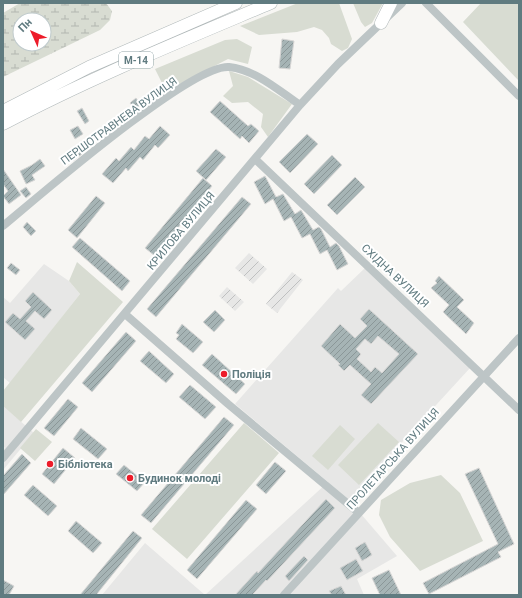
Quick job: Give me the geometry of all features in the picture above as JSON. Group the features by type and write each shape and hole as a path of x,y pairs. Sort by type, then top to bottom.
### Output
{"highway":[{"name":"М-14","path":"3,111 89,67 236,3"},
{"name":"М-14","path":"3,124 47,100 122,66 271,3"},
{"path":"381,23 391,3"}],"street":[{"name":"КРИЛОВА ВУЛИЦЯ","path":"3,458 300,105 338,64 402,3"},
{"path":"426,3 519,96"},
{"name":"ПЕРШОТРАВНЕВА ВУЛИЦЯ","path":"3,226 80,162 156,104 202,75 219,68 229,67 253,73 300,105"},
{"name":"СХІДНА ВУЛИЦЯ","path":"255,159 519,410"},
{"path":"125,314 228,404 359,513"},
{"name":"ПРОЛЕТАРСЬКА ВУЛИЦЯ","path":"284,595 519,338"}],"shaded area":[{"path":"249,253 267,269 253,284 235,268"},
{"path":"44,264 69,281 80,294 10,383 3,377 3,297 10,303"},
{"path":"365,268 470,368 349,500 397,556 357,579 364,595 205,595 328,482 235,404 338,288 341,291"},
{"path":"292,272 303,280 277,313 266,304"},
{"path":"227,287 244,302 235,311 219,296"},
{"path":"3,406 34,433 3,470 3,450 5,448 3,446"},
{"path":"145,543 205,595 102,595"}],"green space":[{"path":"20,3 106,3 112,11 110,20 100,30 3,77 3,13"},
{"path":"298,3 339,3 352,39 348,48 342,51 331,44 329,38 322,30 314,27 297,32 259,35 240,26"},
{"path":"353,3 383,3 372,23 365,27 361,22"},
{"path":"481,3 519,4 519,81 463,22"},
{"path":"237,39 252,47 248,64 228,59 166,91 155,69 225,40"},
{"path":"229,71 248,77 292,104 268,137 261,127 263,114 248,102 232,103 223,96 233,86"},
{"path":"77,262 123,302 21,422 3,406 3,391 80,294 69,281"},
{"path":"244,423 279,453 187,559 152,529"},
{"path":"378,423 399,442 359,485 338,465"},
{"path":"340,425 355,439 328,470 312,456"},
{"path":"36,429 52,442 35,461 20,448"},
{"path":"441,475 460,493 483,541 420,571 390,537 379,515 381,500 410,483"}],"building":[{"path":"282,39 294,41 290,69 279,68"},
{"path":"136,98 141,105 135,109 130,103"},
{"path":"220,101 248,126 251,124 259,131 249,143 242,136 240,139 210,112"},
{"path":"82,108 89,121 85,124 77,111"},
{"path":"129,109 131,114 124,117 122,113"},
{"path":"78,126 83,134 75,139 70,130"},
{"path":"160,126 170,135 158,148 155,145 143,160 140,157 128,171 126,168 113,183 102,174 116,158 119,161 131,147 134,150 145,136 149,139"},
{"path":"307,134 318,144 290,173 279,162"},
{"path":"75,146 82,154 73,161 66,153"},
{"path":"216,149 226,157 206,180 196,171"},
{"path":"332,155 342,165 314,194 304,184"},
{"path":"40,159 45,166 32,175 35,180 26,184 20,171"},
{"path":"3,169 21,195 9,204 3,196 8,191 3,184"},
{"path":"265,176 276,197 283,194 295,214 301,210 313,230 319,227 321,229 330,247 336,243 339,246 348,264 337,270 327,250 320,254 310,234 302,238 291,217 284,221 273,199 265,204 254,182"},
{"path":"355,177 365,187 337,215 327,205"},
{"path":"203,178 212,186 155,256 145,248"},
{"path":"26,187 31,194 26,198 20,191"},
{"path":"96,196 105,203 77,238 68,230"},
{"path":"242,197 251,204 156,317 147,309"},
{"path":"27,222 36,231 31,236 23,227"},
{"path":"80,238 130,281 122,291 72,247"},
{"path":"11,263 20,270 16,275 7,268"},
{"path":"439,276 464,300 457,307 474,323 466,334 443,312 449,305 431,288 437,283 435,281"},
{"path":"33,292 52,310 44,319 35,311 26,321 35,329 25,340 5,322 13,313 20,319 31,307 25,301"},
{"path":"369,309 418,354 371,404 361,395 371,384 350,365 344,371 338,365 340,364 321,346 340,324 355,338 367,326 360,319","holes":["378,336 399,354 382,373 375,367 371,372 357,359 361,354 356,349 365,339 371,344"]},
{"path":"215,310 225,320 214,332 203,322"},
{"path":"182,324 203,342 193,353 176,339 179,335 176,333"},
{"path":"126,332 136,341 92,392 82,383"},
{"path":"149,351 174,374 166,383 140,361"},
{"name":"Поліція","path":"212,354 245,384 236,394 202,365"},
{"path":"190,385 216,407 205,419 179,397"},
{"path":"68,399 78,407 54,436 44,428"},
{"path":"224,417 234,425 151,523 141,515"},
{"path":"81,428 107,449 98,459 73,439"},
{"path":"63,448 75,458 54,484 42,474"},
{"path":"22,454 31,463 3,495 3,476"},
{"path":"275,462 286,471 266,494 256,485"},
{"name":"Будинок молоді","path":"124,465 145,482 137,491 116,474"},
{"path":"479,468 514,544 498,552 501,557 429,594 423,583 498,544 465,474"},
{"path":"33,485 57,506 48,516 24,495"},
{"path":"326,499 335,508 267,581 266,580 252,595 235,595 257,571 258,573"},
{"path":"246,500 257,509 197,579 187,570"},
{"path":"76,521 102,543 93,553 68,531"},
{"path":"133,531 142,538 96,595 80,595"},
{"path":"365,542 372,555 362,561 355,548"},
{"path":"304,556 308,560 289,581 285,576"},
{"path":"356,559 363,571 347,580 340,568"},
{"path":"389,570 401,595 380,595 372,578"},
{"path":"3,580 14,586 9,595 3,595"},
{"path":"341,586 346,595 332,595 329,591"}],"place":[{"name":"Поліція","path":"224,374"},
{"name":"Бібліотека","path":"50,464"},
{"name":"Будинок молоді","path":"130,478"}]}
